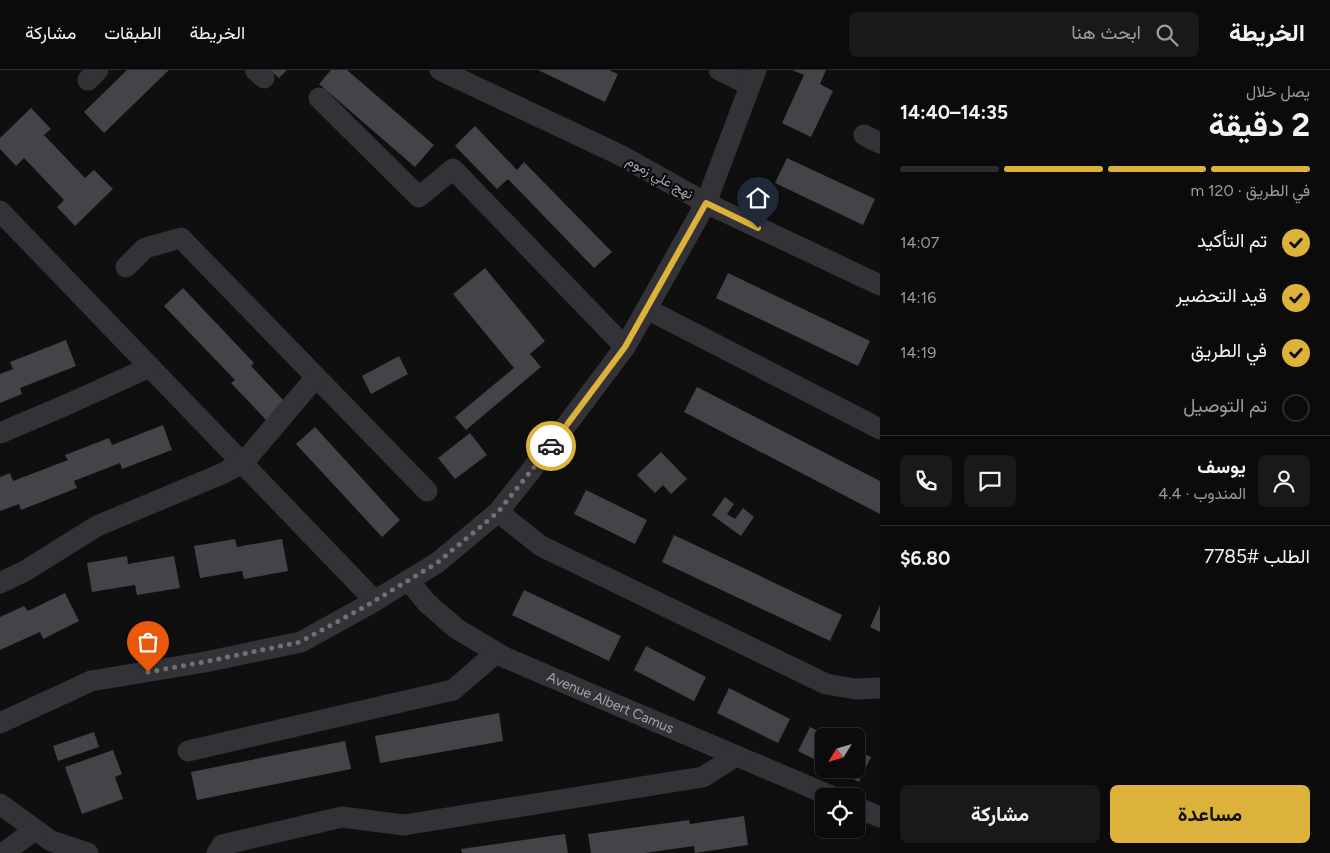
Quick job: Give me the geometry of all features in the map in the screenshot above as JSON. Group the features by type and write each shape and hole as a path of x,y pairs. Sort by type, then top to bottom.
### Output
{"street":[{"name":"نهج علي زموم","path":"440,70 620,155 706,203 880,285"},
{"path":"0,723 91,681 204,662 300,642 437,563 498,512 625,347 706,203 753,77 719,70"},
{"path":"319,98 419,197 453,169 625,347"},
{"path":"0,211 374,601"},
{"path":"126,267 145,248 181,238 427,491"},
{"path":"647,309 880,429"},
{"path":"0,433 150,367"},
{"path":"0,583 26,571 97,526 219,475 243,463 316,377"},
{"path":"498,512 541,546 826,684 855,689 880,688"},
{"name":"Avenue Albert Camus","path":"408,580 427,603 457,629 496,653 815,789"},
{"path":"188,752 453,690 496,653"},
{"path":"217,853 222,845 342,817 404,825 703,777 736,756"},
{"path":"0,804 50,840 88,853"},
{"path":"865,811 880,817"},
{"path":"3,853 35,830"}],"building":[{"path":"127,70 169,70 104,133 84,112"},
{"path":"270,70 287,70 279,78"},
{"path":"331,70 347,70 434,145 415,167 319,84"},
{"path":"538,70 609,70 618,74 605,102"},
{"path":"792,70 826,70 820,84 833,91 811,137 782,123 804,75"},
{"path":"31,108 51,129 44,135 85,178 94,170 113,189 75,226 57,207 64,200 24,158 16,166 0,149 0,138"},
{"path":"475,126 517,170 524,162 612,252 594,268 508,179 497,189 455,146"},
{"path":"787,158 875,199 863,225 775,183"},
{"path":"485,268 545,341 530,354 541,367 466,430 455,417 514,368 453,294"},
{"path":"728,273 870,341 858,366 716,298"},
{"path":"183,288 254,363 251,366 288,405 269,423 231,383 235,380 164,306"},
{"path":"66,340 76,366 20,388 22,394 0,403 0,374 13,369 10,362"},
{"path":"399,356 408,374 371,394 362,376"},
{"path":"697,387 880,481 880,514 684,412"},
{"path":"163,425 172,450 122,469 120,463 74,481 77,488 21,510 19,504 0,511 0,477 10,473 13,481 68,460 65,455 109,438 112,445"},
{"path":"315,427 400,520 382,537 296,444"},
{"path":"470,433 487,455 455,479 438,458"},
{"path":"661,452 687,479 671,494 663,485 655,493 637,475"},
{"path":"586,490 647,520 635,544 574,514"},
{"path":"725,497 734,504 727,514 735,519 743,508 754,517 741,536 712,515"},
{"path":"674,535 842,615 830,641 662,562"},
{"path":"235,539 237,547 282,539 288,571 244,579 242,571 200,578 194,546"},
{"path":"127,556 128,564 174,556 180,588 137,595 135,585 92,592 87,563"},
{"path":"524,590 621,636 609,661 512,615"},
{"path":"65,593 79,621 43,639 40,632 0,650 0,617 24,606 28,611"},
{"path":"880,605 880,632 870,627"},
{"path":"646,646 706,677 694,701 634,670"},
{"path":"729,688 790,719 778,743 717,713"},
{"path":"499,713 503,741 380,763 375,736"},
{"path":"810,727 815,729 815,760 798,751"},
{"path":"94,732 99,747 58,761 53,746"},
{"path":"345,741 351,769 197,800 191,772"},
{"path":"113,750 122,774 115,777 123,799 82,814 65,767"},
{"path":"865,754 871,757 865,770"},
{"path":"851,778 861,778 859,782"},
{"path":"744,816 748,845 695,853 694,846 645,853 591,853 588,834 689,820 690,824"},
{"path":"565,834 568,853 462,853 461,849"}],"way so far":[{"path":"148,672 300,642 366,606 437,563 498,512 551,446"}],"route":[{"path":"551,446 625,347 706,203 758,228"}]}
